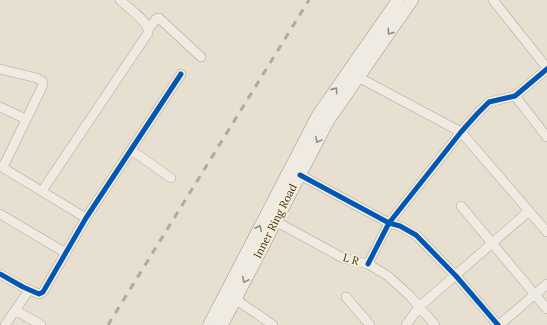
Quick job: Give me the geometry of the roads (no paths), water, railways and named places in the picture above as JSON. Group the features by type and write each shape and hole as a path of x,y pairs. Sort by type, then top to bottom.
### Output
{"main road":[{"name":"Inner Ring Road","path":"209,325 318,115 398,0"},
{"name":"Inner Ring Road","path":"222,325 328,121 412,0"}],"street":[{"path":"120,0 145,22 148,30"},
{"path":"368,264 389,223 461,132 488,102 515,96 547,69 493,0"},
{"path":"42,191 148,34 148,30 156,19 159,18 201,57"},
{"path":"0,69 38,78 44,85 1,166 86,218"},
{"path":"0,274 29,290 39,294 43,292 86,218 181,74"},
{"path":"358,77 461,132 547,232"},
{"path":"515,96 547,137"},
{"path":"0,107 26,119"},
{"path":"131,150 171,178"},
{"path":"300,175 389,223 400,226 416,234 456,276 498,325 547,284"},
{"path":"461,206 547,309"},
{"path":"406,325 420,308 529,211"},
{"path":"0,214 66,253"},
{"name":"L R","path":"275,222 343,258 368,264 388,276 410,296 435,325"},
{"path":"5,325 29,290"},
{"path":"346,297 370,325"},
{"path":"235,299 273,325"},
{"path":"15,310 41,325"}],"railway":[{"path":"108,325 309,0"}]}
